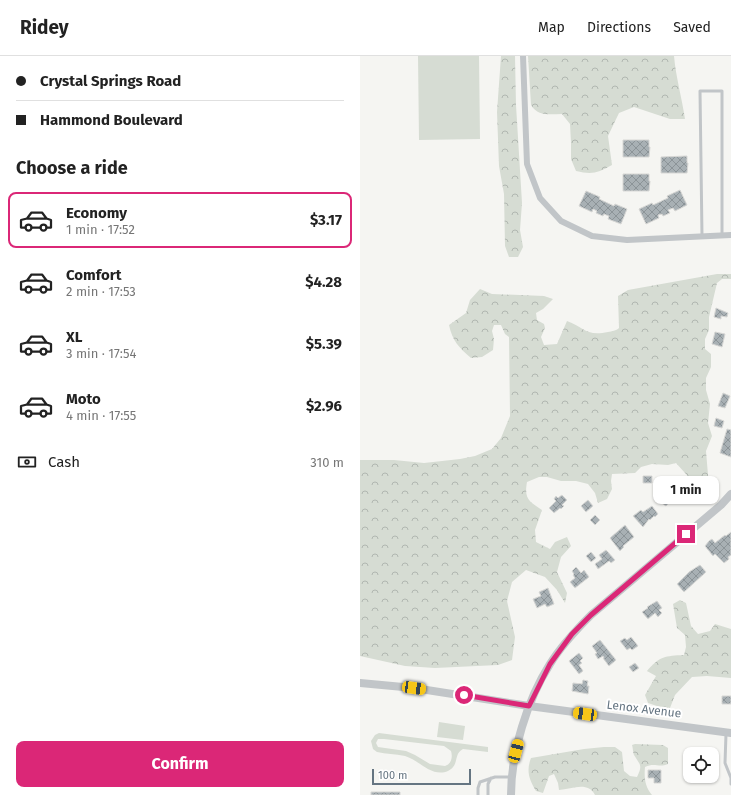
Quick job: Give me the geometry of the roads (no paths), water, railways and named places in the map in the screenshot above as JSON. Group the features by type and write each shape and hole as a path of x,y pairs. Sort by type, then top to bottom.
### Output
{"street":[{"path":"523,56 527,164 540,198 561,221 592,236 627,240 731,235"},
{"path":"511,795 516,751 529,706 550,664 572,634 591,615 721,505 731,494"},
{"name":"Lenox Avenue","path":"360,683 414,688 529,706 729,732"}],"lane":[{"path":"702,236 700,91 722,91 722,236"},
{"path":"729,732 725,763 731,778 731,784"},
{"path":"478,795 480,782 495,777 512,777"},
{"path":"488,795 488,784 491,778"}]}
